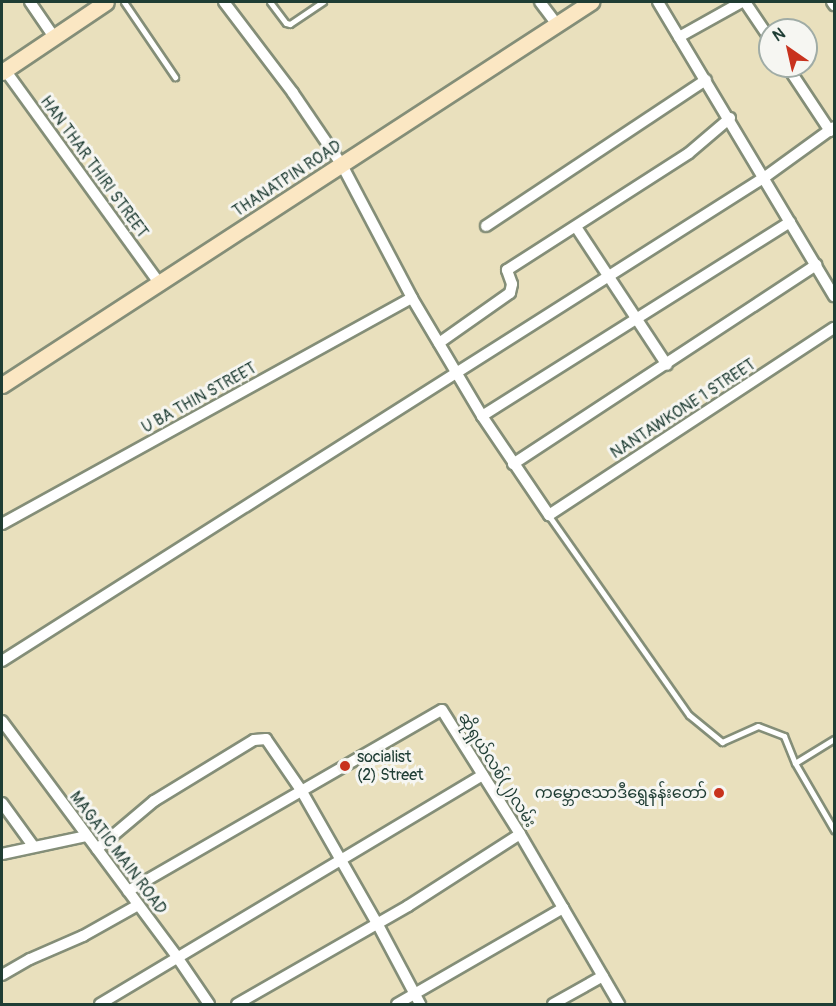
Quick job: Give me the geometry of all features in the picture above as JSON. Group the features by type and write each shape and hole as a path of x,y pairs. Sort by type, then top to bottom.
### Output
{"main road":[{"path":"3,68 52,33 89,2"},
{"path":"52,33 106,2"},
{"name":"THANATPIN ROAD","path":"2,385 591,2"}],"street":[{"path":"30,2 52,33"},
{"path":"224,2 294,93 342,165 412,298 482,416 549,515"},
{"path":"540,2 556,23"},
{"path":"658,2 765,177 834,296"},
{"path":"679,37 744,2 758,22"},
{"name":"HAN THAR THIRI STREET","path":"3,68 159,283"},
{"path":"2,661 765,177 832,129 796,78"},
{"path":"486,226 706,80"},
{"path":"439,343 510,293 512,284 507,270 689,153 729,118"},
{"path":"482,416 790,222"},
{"path":"576,226 667,365"},
{"path":"513,465 816,265"},
{"name":"U BA THIN STREET","path":"2,524 412,298"},
{"name":"NANTAWKONE 1 STREET","path":"549,515 834,328"},
{"name":"ဆိုရှယ်လစ်(၂)လမ်း","path":"128,891 442,710 520,834 619,1005"},
{"name":"MAGATIC MAIN ROAD","path":"2,721 177,957 209,1005"},
{"path":"97,849 154,801 262,738 269,742 301,790 377,923 417,1000"},
{"path":"100,1005 483,775"},
{"path":"2,803 34,847"},
{"path":"237,1005 377,923 520,834"},
{"path":"2,854 87,836"},
{"path":"2,975 30,959 83,936 138,905"},
{"path":"397,1005 417,1000 563,908"},
{"path":"553,1005 603,976"}],"lane":[{"path":"124,2 175,77"},
{"path":"270,2 286,23 290,24 323,2"},
{"path":"549,515 689,716 722,742 758,726 784,736 795,763 834,830"},
{"path":"795,763 834,739"}],"place":[{"name":"socialist (2) Street","path":"345,766"},
{"name":"ကမ္ဘောဇသာဒီရွှေနန်းတော်","path":"719,793"}]}
